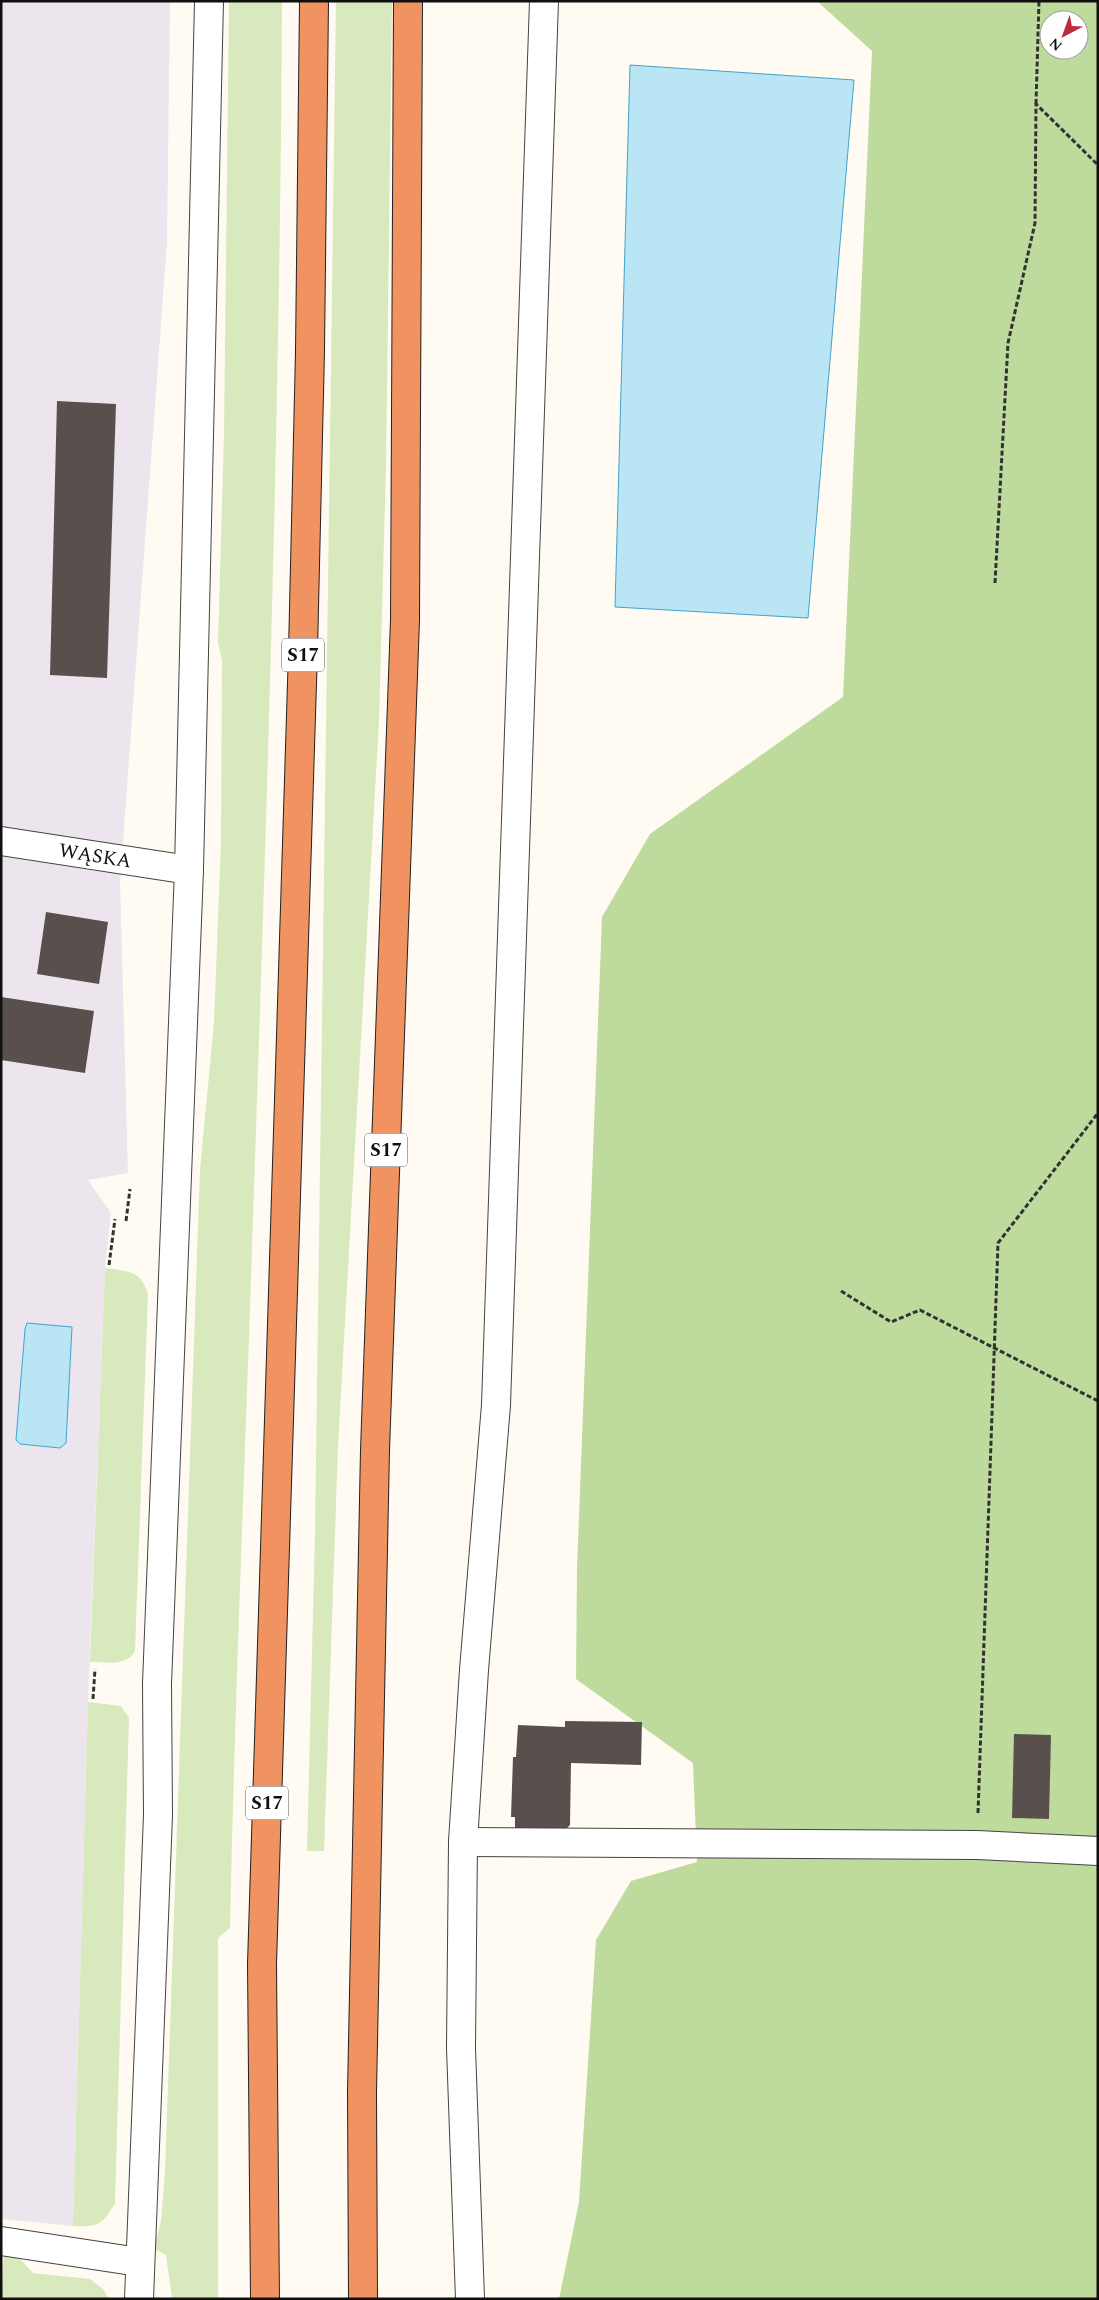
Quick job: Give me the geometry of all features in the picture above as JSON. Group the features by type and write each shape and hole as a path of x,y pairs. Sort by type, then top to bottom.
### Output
{"highway":[{"name":"S17","path":"265,2299 262,1964 302,661 310,351 314,1"},
{"name":"S17","path":"363,2299 362,2082 374,1470 405,620 408,1"}],"street":[{"path":"139,2299 158,1815 157,1684 188,870 209,1"},
{"path":"470,2299 461,2048 463,1842 474,1670 496,1405 544,1"},
{"name":"WĄSKA","path":"1,841 188,870"},
{"path":"463,1842 977,1845 1098,1851"},
{"path":"1,2241 139,2262"}],"path":[{"path":"995,582 1008,343 1035,223 1039,1"},
{"path":"1036,104 1098,165"},
{"path":"977,1845 998,1243 1098,1113"},
{"path":"126,1222 130,1190"},
{"path":"109,1265 115,1219"},
{"path":"840,1291 891,1322 920,1310 1098,1401"},
{"path":"93,1698 95,1669"}],"shaded area":[{"path":"1,1 170,1 167,242 120,882 128,1173 88,1180 111,1213 105,1268 88,1702 73,2226 1,2219"}],"green space":[{"path":"229,1 282,1 275,502 266,836 230,1928 218,1938 218,2299 172,2299 166,2255 154,2249 161,2221 165,2173 200,1169 214,1023 221,839 222,660 218,643 224,434"},
{"path":"336,1 392,1 386,466 379,721 338,1446 324,1851 307,1851 315,1533"},
{"path":"817,1 1098,1 1098,2299 559,2299 579,2202 596,1940 631,1881 697,1862 693,1763 576,1679 577,1569 602,917 650,834 843,697 872,51"},
{"path":"105,1268 126,1271 137,1276 145,1286 148,1294 135,1651 121,1662 109,1663 90,1662"},
{"path":"88,1702 121,1706 129,1718 115,2203 107,2216 98,2223 88,2226 73,2226"},
{"path":"4,2255 20,2259 33,2273 90,2279 103,2289 109,2299 1,2299"}],"water":[{"path":"630,65 854,80 808,618 615,607"},
{"path":"27,1323 72,1327 66,1443 60,1448 20,1444 16,1440"}],"building":[{"path":"57,401 116,404 107,678 50,675"},
{"path":"46,912 108,922 99,984 37,974"},
{"path":"1,997 94,1011 85,1073 1,1060"},
{"path":"565,1721 642,1722 641,1765 571,1763 570,1825 565,1830 515,1829 515,1817 511,1817 513,1757 516,1757 518,1725 565,1727"},
{"path":"1014,1734 1051,1735 1049,1819 1012,1818"}]}
